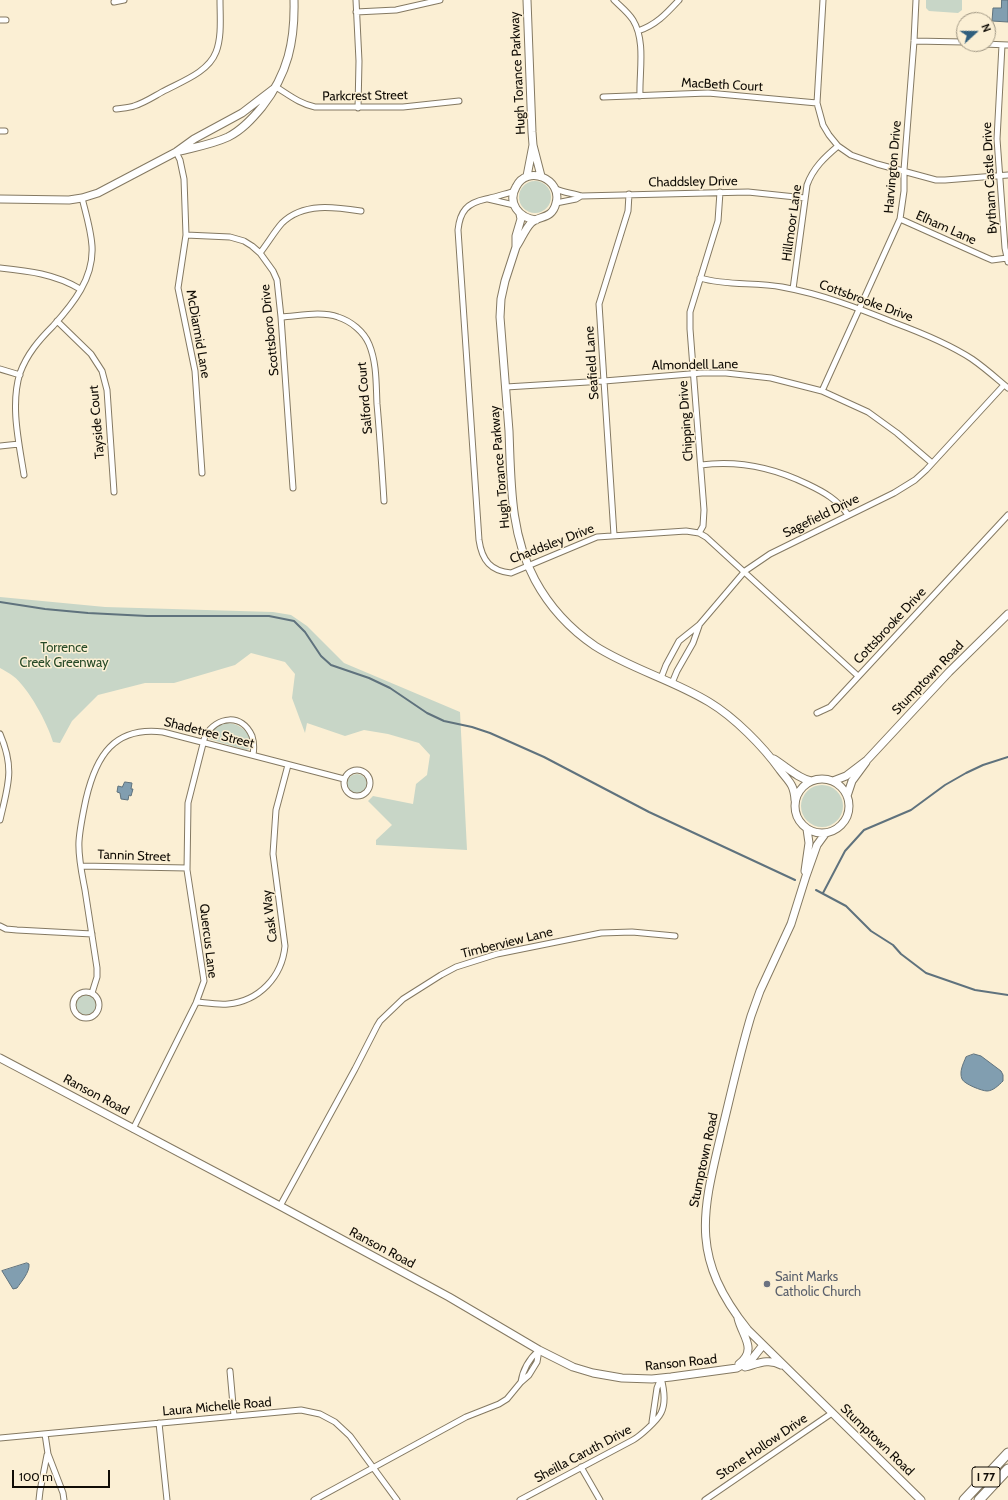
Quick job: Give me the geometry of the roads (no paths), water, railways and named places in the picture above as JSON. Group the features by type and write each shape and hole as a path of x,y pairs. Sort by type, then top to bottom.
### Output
{"highway":[{"name":"I 77","path":"964,1500 1008,1453"},
{"name":"I 77","path":"979,1500 1008,1469"}],"street":[{"path":"114,2 124,0"},
{"path":"116,108 127,108 139,104 197,73 207,66 216,53 218,47 220,0"},
{"path":"176,152 226,138 240,130 253,117 276,87 287,62 294,26 294,0"},
{"path":"356,0 359,61 358,108"},
{"path":"356,12 396,10 440,0"},
{"name":"Hugh Torance Parkway","path":"526,0 534,145 541,176"},
{"path":"614,0 632,18 638,31 640,52 640,96"},
{"path":"638,31 657,22 679,0"},
{"path":"823,0 817,103 823,125 838,146 850,155 936,180 1008,175"},
{"name":"Harvington Drive","path":"822,391 900,219 904,191 904,170 916,0"},
{"path":"914,41 956,42"},
{"name":"Bytham Castle Drive","path":"1005,45 997,139 1007,260"},
{"path":"0,199 69,200 98,194 176,152 194,139 242,113 276,87"},
{"name":"Parkcrest Street","path":"276,87 297,101 308,106 327,108 403,107 459,101"},
{"name":"MacBeth Court","path":"602,97 708,93 817,103"},
{"name":"Hugh Torance Parkway","path":"527,176 534,145"},
{"name":"Hillmoor Lane","path":"793,289 807,185 810,177 826,156 838,146"},
{"name":"McDiarmid Lane","path":"176,152 180,160 184,179 186,235 178,288 195,372 202,473"},
{"path":"536,220 524,217 514,205 513,192 516,185 521,180 527,176 534,175 547,178 556,189 556,203"},
{"name":"Chaddsley Drive","path":"556,189 560,192 581,196 748,192 806,198"},
{"name":"Chaddsley Drive","path":"513,192 473,203 465,208 460,217 458,230 479,540 482,556 493,567 502,572 511,573 590,539 686,530 699,533 706,537 745,571 858,676"},
{"name":"Chipping Drive","path":"699,533 703,526 704,517 690,312 718,221 720,192"},
{"name":"Seafield Lane","path":"614,536 599,304 628,211 629,194"},
{"name":"Chaddsley Drive","path":"556,203 576,199 581,196"},
{"path":"24,475 19,444 16,406 20,375 23,365 36,343 75,300 89,270 92,247 82,198"},
{"path":"488,199 514,205"},
{"name":"Hugh Torance Parkway","path":"556,203 554,210 549,215 530,224 516,247 505,281 500,317 514,513 522,550 528,566 535,581 561,617 594,645 615,658 672,683 709,702 757,742 773,758 797,776 811,781"},
{"path":"260,253 277,229 288,218 295,214 311,208 330,207 361,211"},
{"name":"Hugh Torance Parkway","path":"516,247 516,236 521,219 520,214"},
{"name":"Elham Lane","path":"900,219 992,260 1007,260"},
{"name":"Scottsboro Drive","path":"186,235 230,237 244,241 260,253 273,271 277,280 293,488"},
{"path":"0,268 52,276 68,282 80,289"},
{"name":"Cottsbrooke Drive","path":"700,278 716,282 769,285 793,289 812,293 859,309 910,328 956,350 986,369 1006,387"},
{"name":"Salford Court","path":"281,317 325,314 339,317 355,326 369,343 376,380 384,501"},
{"name":"Tayside Court","path":"57,321 90,354 102,370 107,390 114,492"},
{"path":"0,369 20,375"},
{"name":"Almondell Lane","path":"506,387 604,381 694,373 726,373 765,377 822,391 868,412 906,440 932,463"},
{"name":"Sagefield Drive","path":"660,678 679,641 699,625 745,571 770,554 905,487 915,480 1006,387"},
{"path":"0,446 19,444"},
{"path":"701,465 724,463 741,464 785,474 829,495 843,507 848,515"},
{"name":"Cottsbrooke Drive","path":"817,713 830,706 1008,515"},
{"name":"Stumptown Road","path":"833,781 846,776 866,760 949,672 1008,614"},
{"path":"672,683 693,643 699,625"},
{"name":"Quercus Lane","path":"133,1129 197,1002 204,981 187,868 188,803 204,742 208,732 214,725 225,720 236,720 246,727 252,737 253,755"},
{"name":"Shadetree Street","path":"92,993 97,973 81,866 79,842 83,810 94,772 99,761 112,745 129,735 138,732 163,732 344,779"},
{"path":"0,734 8,758 10,770 3,793 0,820"},
{"name":"Hugh Torance Parkway","path":"773,758 795,790 795,800"},
{"name":"Stumptown Road","path":"847,796 852,782 866,760"},
{"name":"Cask Way","path":"197,1002 228,1004 249,998 261,992 271,982 281,966 284,957 284,946 273,854 276,810 288,765"},
{"path":"352,771 362,771 368,777 370,786 362,796 354,797 344,789 344,779 348,773 352,771"},
{"path":"818,779 833,781 839,785 847,796 849,813 846,821 833,832 818,834 807,829 798,819 794,806 795,800 798,792 804,785 811,781 818,779"},
{"name":"Stumptown Road","path":"806,876 809,843 807,829"},
{"name":"Stumptown Road","path":"824,834 817,845 791,924 754,1005 743,1045 708,1194 705,1228 709,1260 722,1292 748,1330 921,1500"},
{"name":"Tannin Street","path":"81,866 187,868"},
{"path":"0,926 6,929 17,930 92,934"},
{"name":"Timberview Lane","path":"280,1206 377,1026 380,1021 403,999 441,974 456,967 499,954 601,933 632,932 675,936"},
{"path":"82,992 92,993 99,1002 98,1011 92,1017 79,1017 72,1006 75,998 82,992"},
{"name":"Ranson Road","path":"0,1058 449,1297 539,1350 573,1367 593,1373 622,1378 662,1378 733,1369 747,1362 763,1346"},
{"path":"733,1369 742,1362 747,1356 749,1350 748,1343 740,1328 737,1316"},
{"path":"314,1500 466,1418 507,1399 529,1375 537,1362 539,1350"},
{"path":"733,1369 757,1363 770,1362 779,1364 788,1370"},
{"path":"230,1371 234,1416"},
{"name":"Sheilla Caruth Drive","path":"520,1500 633,1440 644,1432 652,1422 657,1388 662,1378"},
{"name":"Laura Michelle Road","path":"0,1438 302,1410 320,1414 335,1422 350,1436 397,1500"},
{"name":"Stone Hollow Drive","path":"705,1500 832,1412"},
{"path":"159,1423 167,1500"},
{"path":"45,1434 48,1454 63,1493 64,1500"},
{"path":"39,1500 48,1454"},
{"path":"581,1467 600,1500"}],"water":[{"path":"1002,0 1008,0 1008,22 996,21 996,12 993,12 993,8 1001,8"},
{"path":"125,782 132,783 131,789 133,789 128,800 121,799 120,793 117,792 118,786 122,787"},
{"path":"974,1054 981,1056 1001,1071 1003,1081 994,1089 989,1091 981,1090 963,1081 961,1071 966,1057"},
{"path":"27,1263 29,1264 29,1267 27,1274 17,1288 13,1289 2,1271"}],"waterway":[{"path":"0,602 45,609 88,613 147,616 269,616 294,621 305,632 321,656 331,665 369,678 390,688 427,713 444,721 472,727 490,733 544,757 649,812 795,880"},
{"path":"823,893 845,851 864,830 911,810 945,785 966,773 983,765 1008,757"},
{"path":"816,890 846,906 871,931 893,945 901,954 926,973 975,990 1008,995"}],"place":[{"name":"Saint Marks Catholic Church","path":"767,1284"}],"park label":[{"name":"Torrence Creek Greenway","path":"64,656"}]}
